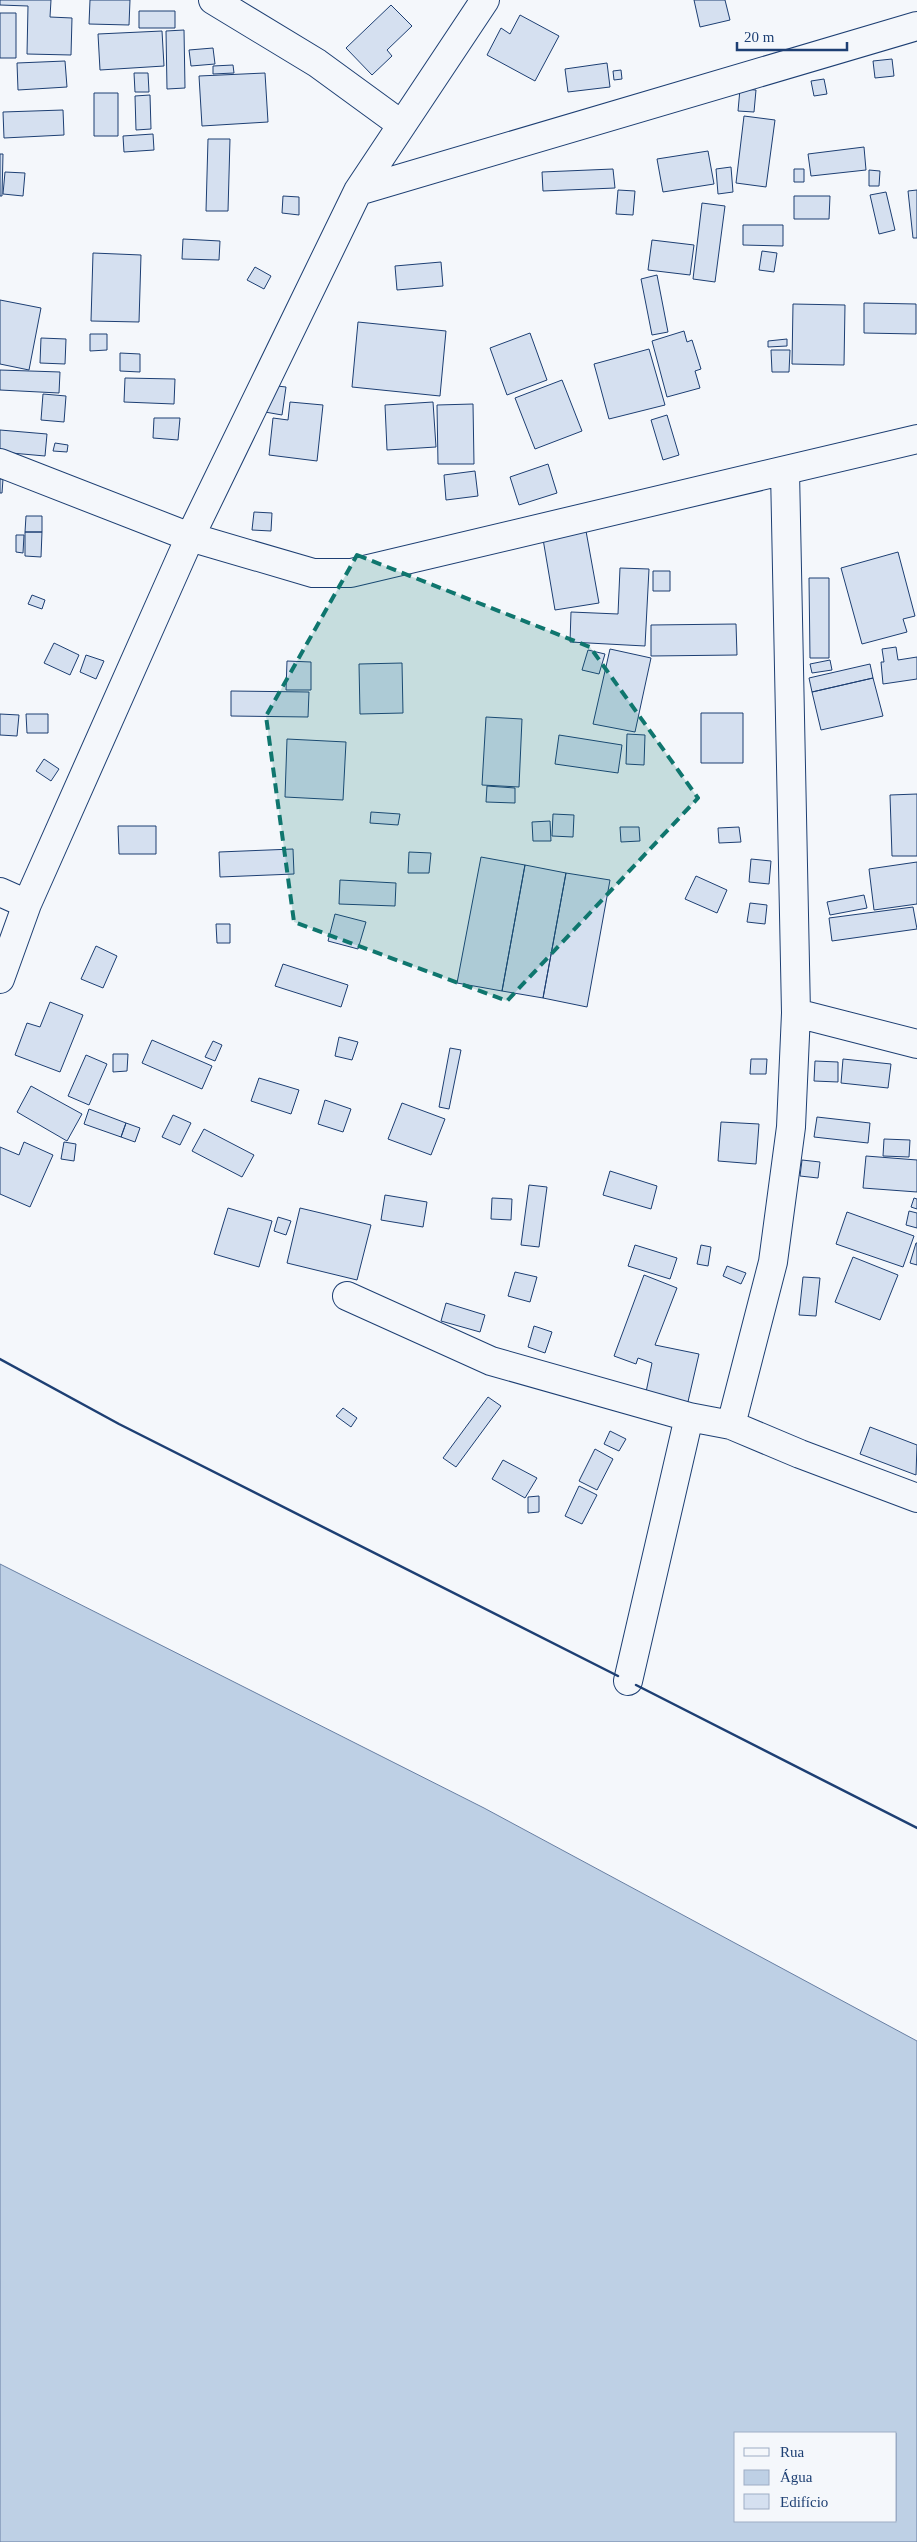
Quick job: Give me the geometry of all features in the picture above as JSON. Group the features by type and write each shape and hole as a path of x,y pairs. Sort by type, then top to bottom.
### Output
{"street":[{"path":"213,0 317,64 402,125"},
{"path":"0,979 27,904 190,537 358,191 486,0"},
{"path":"358,191 917,26"},
{"path":"0,463 190,537 313,573 351,572 917,439"},
{"path":"731,1425 773,1262 791,1127 796,1013 785,471"},
{"path":"0,892 27,904"},
{"path":"796,1013 917,1044"},
{"path":"347,1296 491,1361 689,1417 731,1425 800,1454 917,1498"},
{"path":"628,1681 689,1417"}],"highlighted area":[{"path":"357,555 590,647 698,798 507,1001 294,922 266,716"}],"water":[{"path":"0,1564 484,1808 917,2041 917,2542 0,2542"}],"building":[{"path":"0,0 51,0 50,17 72,18 71,55 27,54 28,6 0,5"},
{"path":"90,0 130,0 129,25 89,24"},
{"path":"694,0 725,0 730,20 700,27"},
{"path":"391,5 412,26 387,50 392,56 372,75 346,48"},
{"path":"139,11 175,11 175,28 139,28"},
{"path":"0,13 16,13 16,58 0,58"},
{"path":"520,15 559,36 535,81 487,55 501,28 510,34"},
{"path":"184,30 185,88 167,89 166,31"},
{"path":"162,31 164,66 100,70 98,34"},
{"path":"213,48 215,64 191,66 189,50"},
{"path":"892,59 894,76 875,78 873,61"},
{"path":"65,61 67,87 18,90 17,63"},
{"path":"607,63 610,87 568,92 565,69"},
{"path":"233,65 234,73 213,74 213,66"},
{"path":"621,70 622,79 614,80 613,71"},
{"path":"134,73 148,73 149,92 135,92"},
{"path":"265,73 268,122 202,126 199,76"},
{"path":"824,79 827,94 814,96 811,81"},
{"path":"740,89 756,90 754,112 738,111"},
{"path":"94,93 118,93 118,136 94,136"},
{"path":"150,95 151,129 136,130 135,96"},
{"path":"63,110 64,135 4,138 3,112"},
{"path":"744,116 775,120 766,187 736,183"},
{"path":"153,134 154,150 124,152 123,136"},
{"path":"208,139 230,139 228,211 206,211"},
{"path":"864,147 866,170 811,176 808,154"},
{"path":"708,151 714,184 663,192 657,159"},
{"path":"0,154 3,154 2,196 0,196"},
{"path":"731,167 733,192 718,194 716,169"},
{"path":"613,169 615,188 543,191 542,172"},
{"path":"794,169 804,169 804,182 794,182"},
{"path":"869,170 880,171 879,186 869,186"},
{"path":"5,172 25,173 23,196 3,194"},
{"path":"618,190 635,191 633,215 616,214"},
{"path":"917,190 917,238 913,238 908,191"},
{"path":"886,192 895,230 879,234 870,195"},
{"path":"283,196 299,197 299,215 282,213"},
{"path":"794,196 830,196 829,219 794,219"},
{"path":"702,203 725,206 715,282 693,279"},
{"path":"743,225 783,225 783,246 743,245"},
{"path":"183,239 220,241 219,260 182,259"},
{"path":"652,240 694,245 690,275 648,270"},
{"path":"762,251 777,253 774,272 759,270"},
{"path":"93,253 141,255 139,322 91,321"},
{"path":"441,262 443,286 397,290 395,266"},
{"path":"255,267 271,276 264,289 247,280"},
{"path":"657,275 668,332 652,335 641,279"},
{"path":"0,300 41,308 29,370 0,364"},
{"path":"864,303 916,304 916,334 864,333"},
{"path":"793,304 845,305 844,365 792,364"},
{"path":"358,322 446,331 440,396 352,387"},
{"path":"684,331 687,342 692,340 701,369 695,371 700,388 667,397 652,341"},
{"path":"530,333 547,380 507,395 490,348"},
{"path":"90,334 107,334 107,350 90,351"},
{"path":"41,338 66,339 65,364 40,363"},
{"path":"787,339 787,346 768,347 768,341"},
{"path":"649,349 665,405 609,419 594,364"},
{"path":"771,350 790,350 789,372 772,372"},
{"path":"120,353 140,354 140,372 120,371"},
{"path":"0,370 60,372 59,393 0,390"},
{"path":"125,378 175,379 174,404 124,402"},
{"path":"562,380 582,431 535,449 515,398"},
{"path":"268,385 286,387 282,415 265,412"},
{"path":"43,394 66,396 64,422 41,420"},
{"path":"290,402 323,405 317,461 269,455 273,418 288,420"},
{"path":"433,402 436,447 387,450 385,405"},
{"path":"473,404 474,464 438,464 437,405"},
{"path":"667,415 679,455 663,460 651,420"},
{"path":"154,418 180,418 178,440 153,438"},
{"path":"0,430 47,434 45,456 0,452"},
{"path":"55,443 68,445 67,452 53,451"},
{"path":"548,464 557,493 519,505 510,477"},
{"path":"475,471 478,496 446,500 444,475"},
{"path":"0,479 3,479 2,493 0,493"},
{"path":"254,512 272,513 271,531 252,530"},
{"path":"26,516 42,516 42,532 25,532"},
{"path":"586,531 599,603 555,610 543,539"},
{"path":"25,532 42,532 41,557 25,556"},
{"path":"16,535 24,535 23,553 16,552"},
{"path":"898,552 915,616 903,619 907,632 862,644 841,568"},
{"path":"620,568 649,569 645,646 570,642 571,612 618,614"},
{"path":"653,571 670,571 670,591 653,591"},
{"path":"809,578 829,578 829,658 810,658"},
{"path":"32,595 45,600 42,609 28,604"},
{"path":"736,624 737,655 651,656 651,625"},
{"path":"54,643 79,655 70,675 44,663"},
{"path":"896,647 898,660 917,657 917,679 883,684 881,662 884,662 882,649"},
{"path":"610,649 651,658 635,732 593,724"},
{"path":"588,650 605,654 599,674 582,670"},
{"path":"86,655 104,661 96,679 80,672"},
{"path":"830,660 832,670 812,673 810,664"},
{"path":"287,661 311,662 311,690 286,690"},
{"path":"402,663 403,713 360,714 359,664"},
{"path":"870,664 873,678 812,692 809,678"},
{"path":"873,678 883,716 821,730 812,692"},
{"path":"231,691 309,692 308,717 231,716"},
{"path":"701,713 743,713 743,763 701,763"},
{"path":"0,714 19,715 17,736 0,735"},
{"path":"26,714 48,714 48,733 27,733"},
{"path":"486,717 522,719 519,787 482,785"},
{"path":"627,734 645,735 644,765 626,764"},
{"path":"559,735 622,745 618,773 555,764"},
{"path":"287,739 346,742 343,800 285,797"},
{"path":"44,759 59,769 51,781 36,771"},
{"path":"487,786 515,788 515,803 486,802"},
{"path":"917,794 917,856 892,856 890,795"},
{"path":"371,812 400,814 398,825 370,823"},
{"path":"553,814 574,815 573,837 552,836"},
{"path":"550,821 551,841 533,841 532,822"},
{"path":"118,826 156,826 156,854 119,854"},
{"path":"620,827 639,827 640,841 621,842"},
{"path":"739,827 741,842 719,843 718,828"},
{"path":"293,849 294,874 220,877 219,852"},
{"path":"409,852 431,853 429,873 408,873"},
{"path":"481,857 525,865 502,991 457,983"},
{"path":"751,859 771,861 769,884 749,882"},
{"path":"917,862 917,904 874,910 869,869"},
{"path":"525,865 566,873 543,998 502,991"},
{"path":"566,873 610,880 587,1007 543,998"},
{"path":"696,876 727,890 717,913 685,899"},
{"path":"340,880 396,883 395,906 339,904"},
{"path":"864,895 867,908 830,915 827,902"},
{"path":"750,903 767,905 765,924 747,922"},
{"path":"913,907 917,929 832,941 829,918"},
{"path":"335,914 366,922 358,949 328,941"},
{"path":"216,924 230,924 230,943 217,943"},
{"path":"96,946 117,956 103,988 81,979"},
{"path":"283,964 348,985 341,1007 275,986"},
{"path":"50,1002 83,1015 60,1072 15,1055 27,1023 40,1027"},
{"path":"339,1037 358,1042 352,1060 335,1056"},
{"path":"152,1040 212,1066 202,1089 142,1063"},
{"path":"213,1041 222,1045 215,1061 205,1057"},
{"path":"450,1048 461,1050 449,1109 439,1107"},
{"path":"113,1054 128,1054 127,1071 113,1072"},
{"path":"86,1055 107,1064 89,1105 68,1096"},
{"path":"751,1059 767,1059 766,1074 750,1074"},
{"path":"843,1059 891,1064 888,1088 841,1083"},
{"path":"815,1061 838,1062 838,1082 814,1081"},
{"path":"259,1078 299,1090 291,1114 251,1101"},
{"path":"31,1086 82,1114 67,1141 17,1112"},
{"path":"325,1100 351,1109 343,1132 318,1124"},
{"path":"402,1103 445,1119 431,1155 388,1139"},
{"path":"89,1109 126,1123 121,1137 84,1124"},
{"path":"173,1115 191,1123 180,1145 162,1137"},
{"path":"817,1117 870,1123 868,1143 814,1137"},
{"path":"721,1122 759,1124 756,1164 718,1161"},
{"path":"126,1123 140,1128 135,1142 121,1137"},
{"path":"204,1129 254,1155 242,1177 192,1151"},
{"path":"884,1139 910,1140 909,1157 883,1156"},
{"path":"24,1142 53,1155 30,1207 0,1194 0,1147 19,1155"},
{"path":"64,1142 76,1144 74,1161 61,1159"},
{"path":"866,1156 917,1160 917,1192 863,1188"},
{"path":"802,1160 820,1162 818,1178 800,1176"},
{"path":"610,1171 657,1186 651,1209 603,1195"},
{"path":"529,1185 547,1187 539,1247 521,1245"},
{"path":"385,1195 427,1202 423,1227 381,1220"},
{"path":"492,1198 512,1199 511,1220 491,1219"},
{"path":"914,1198 917,1199 917,1209 911,1207"},
{"path":"228,1208 272,1221 259,1267 214,1254"},
{"path":"300,1208 371,1225 357,1280 287,1263"},
{"path":"909,1211 917,1213 917,1228 906,1225"},
{"path":"847,1212 914,1236 903,1267 836,1244"},
{"path":"278,1217 291,1221 286,1235 274,1231"},
{"path":"917,1243 917,1265 910,1263"},
{"path":"635,1245 677,1258 670,1279 628,1266"},
{"path":"701,1245 711,1247 708,1266 697,1264"},
{"path":"853,1257 898,1275 880,1320 835,1302"},
{"path":"727,1266 746,1273 741,1284 723,1276"},
{"path":"515,1272 537,1277 530,1302 508,1296"},
{"path":"644,1275 677,1288 655,1345 699,1354 687,1406 645,1397 652,1363 638,1358 636,1364 614,1356"},
{"path":"803,1277 820,1278 816,1316 799,1315"},
{"path":"446,1303 485,1315 480,1332 441,1321"},
{"path":"534,1326 552,1332 545,1353 528,1347"},
{"path":"488,1397 501,1406 456,1467 443,1458"},
{"path":"343,1408 357,1418 351,1427 336,1416"},
{"path":"870,1427 917,1445 916,1475 860,1454"},
{"path":"610,1431 626,1439 619,1451 604,1444"},
{"path":"595,1449 613,1459 597,1490 579,1481"},
{"path":"503,1460 537,1478 525,1498 492,1479"},
{"path":"579,1486 597,1495 582,1524 565,1516"},
{"path":"539,1496 539,1512 528,1513 528,1497"}],"wall":[{"path":"0,1359 119,1424 618,1676"},
{"path":"636,1685 917,1828"}]}
